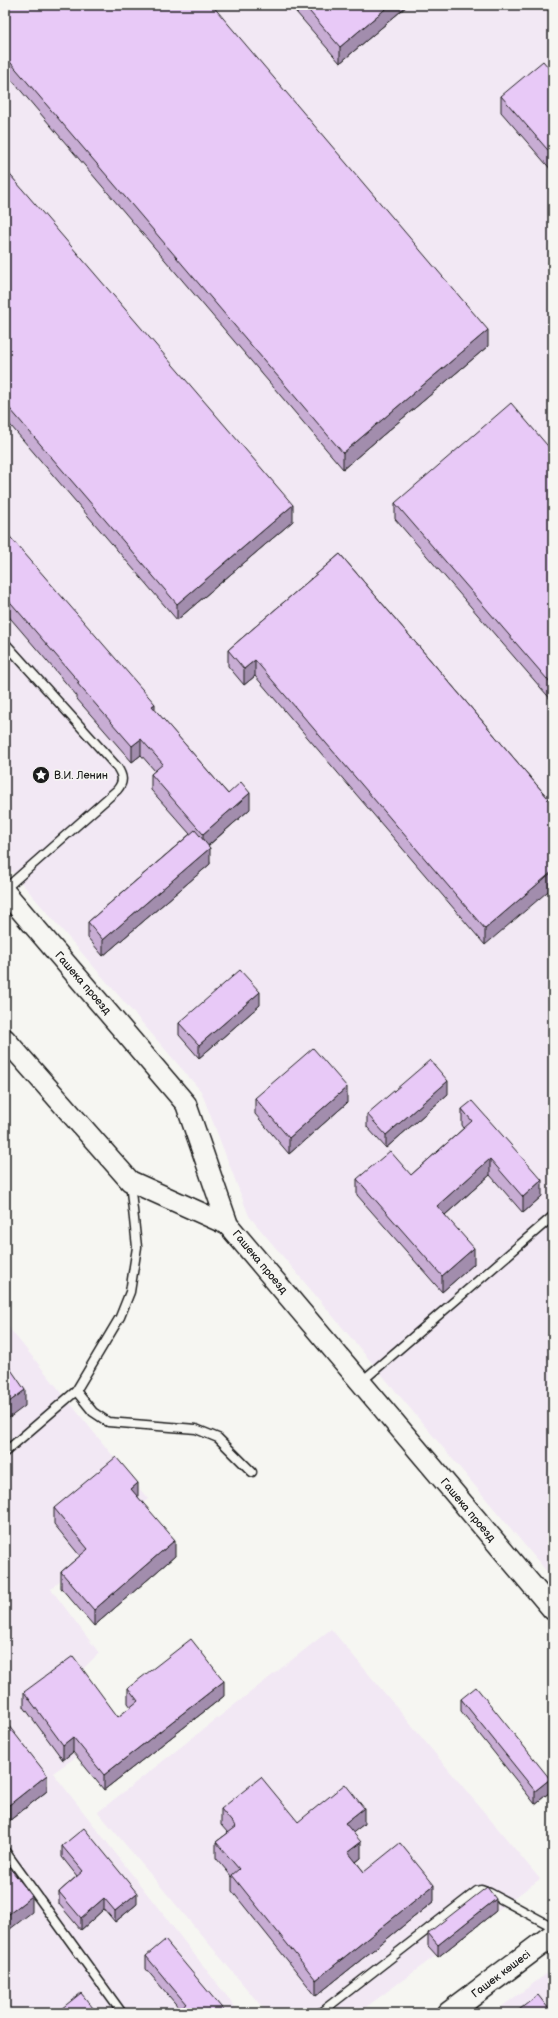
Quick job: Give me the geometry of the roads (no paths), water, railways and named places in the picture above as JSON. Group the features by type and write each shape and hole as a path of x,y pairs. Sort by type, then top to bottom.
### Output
{"main road":[{"name":"Гашек көшесі","path":"449,2013 553,1935"}],"street":[{"name":"Гашека проезд","path":"5,892 186,1104 228,1225 553,1610"},
{"path":"5,1039 130,1181 228,1225"}],"lane":[{"path":"5,642 117,767 123,779 122,785 117,790 5,889"},
{"path":"5,1452 76,1391 120,1317 130,1292 137,1247 130,1181"},
{"path":"361,1382 553,1216"},
{"path":"76,1391 93,1412 108,1422 196,1430 218,1438 252,1472"},
{"path":"5,1851 122,2013"},
{"path":"320,2013 477,1891 482,1890 490,1893 553,1928"}],"place":[{"name":"В.И. Ленин","path":"41,775"}]}
